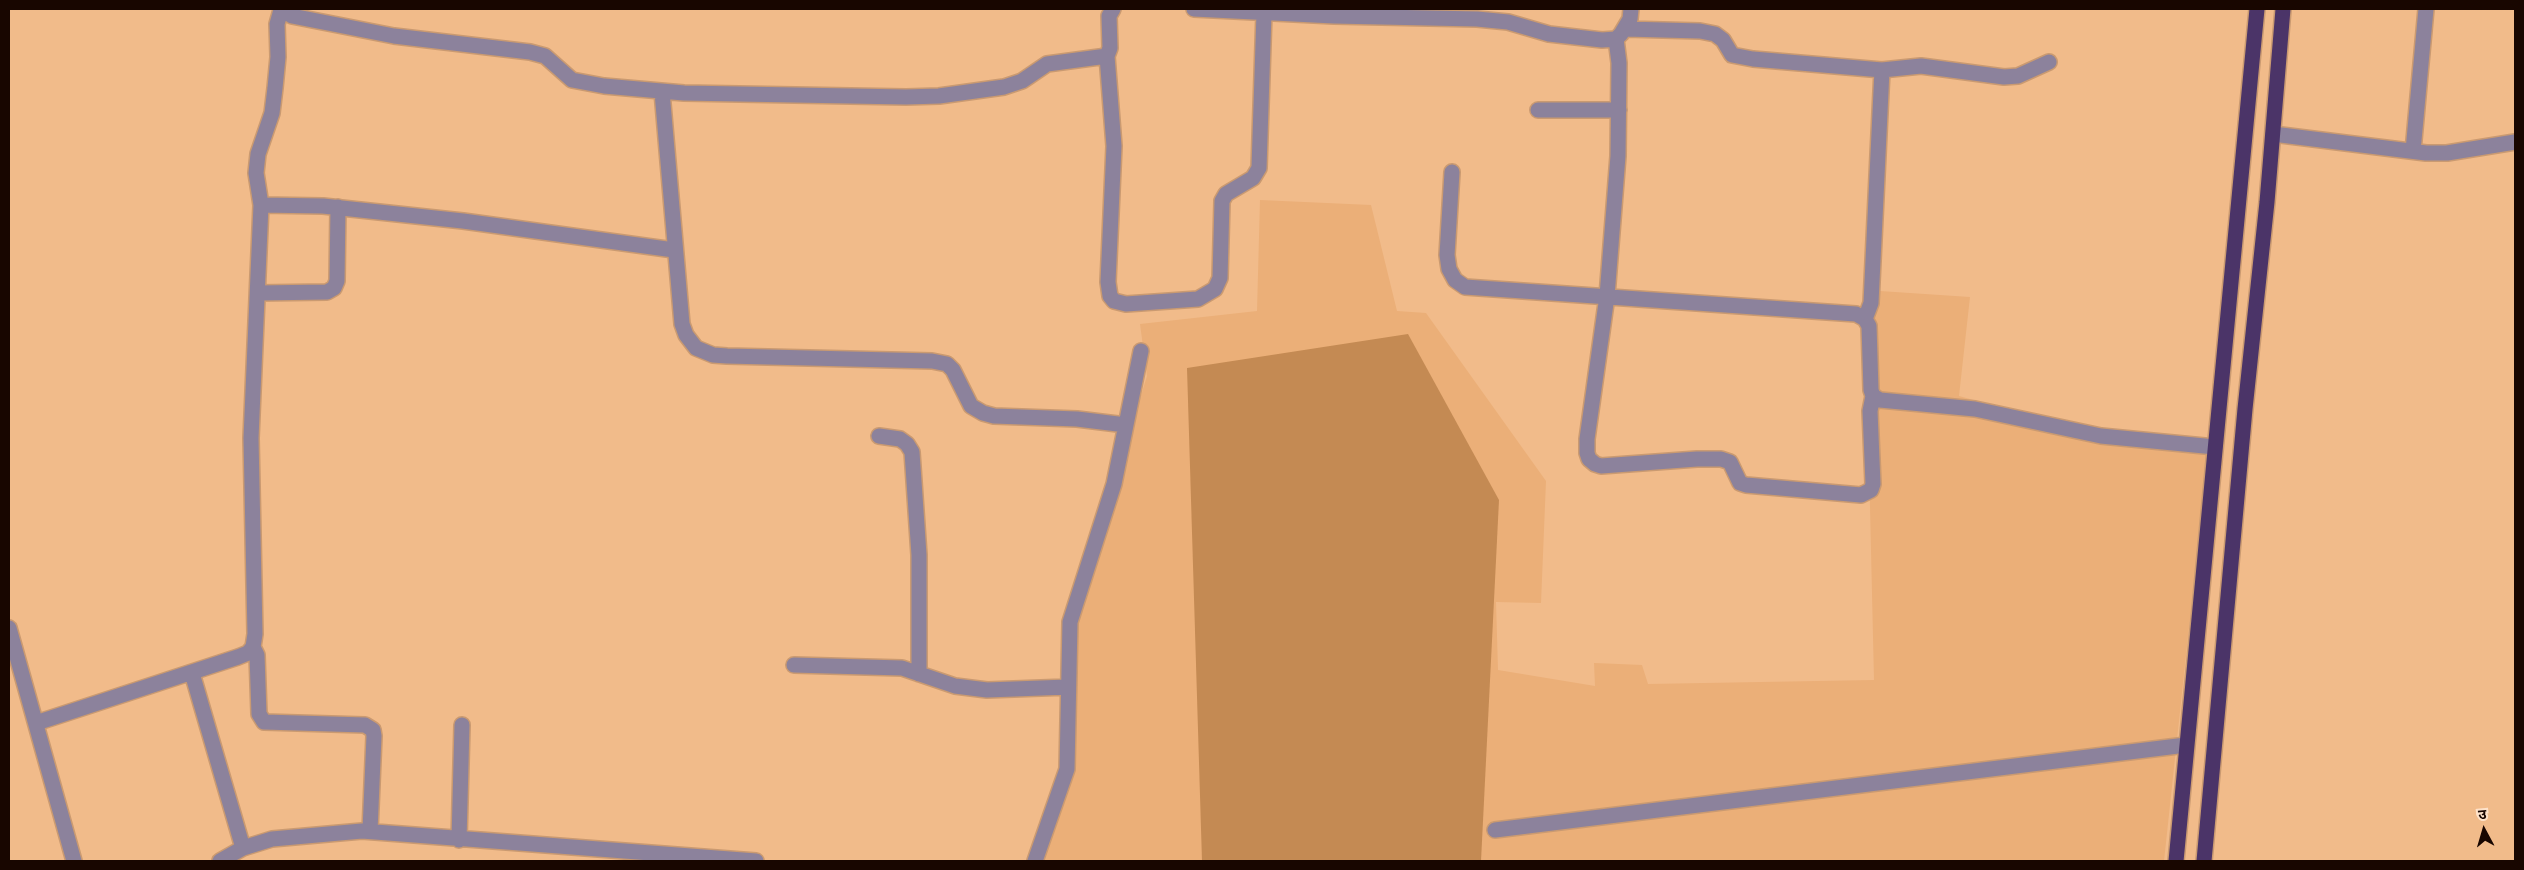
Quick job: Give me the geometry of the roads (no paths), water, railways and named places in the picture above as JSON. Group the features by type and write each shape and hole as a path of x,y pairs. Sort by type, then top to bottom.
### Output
{"highway":[{"path":"2176,861 2256,9"},
{"path":"2204,861 2245,409 2273,134 2283,9"}],"street":[{"path":"36,723 238,657 248,653 253,647 255,634 251,438 261,205 256,173 258,154 272,113 278,57 277,24 281,9 292,16 394,36 530,52 544,56 572,80 662,92 939,96 1004,87 1022,81 1047,64 1061,61 1098,59 1107,56"},
{"path":"1112,9 1109,16 1110,48 1107,56 1114,146 1108,282 1110,296 1114,301 1126,304 1198,299 1216,290 1220,278 1222,201 1226,194 1253,178 1259,168 1264,13"},
{"path":"1194,9 1264,13 1477,19 1508,22 1549,34 1602,40 1621,34 1700,31 1714,34 1724,40 1732,55 1753,59 1882,70 1921,66 2004,77 2018,76 2049,62"},
{"path":"1632,9 1621,34 1618,156 1607,296 1587,438 1587,453 1595,464 1721,459 1730,462 1740,482 1746,485 1861,495 1870,490 1873,484 1870,411 1873,396"},
{"path":"2413,151 2426,9"},
{"path":"1865,319 1871,302 1882,70"},
{"path":"662,92 674,250 682,324 686,335 696,348 713,355 932,360 946,364 953,370 971,406 982,413 994,416 1077,419 1126,424"},
{"path":"1538,110 1619,110"},
{"path":"2273,134 2413,151 2447,153 2515,142"},
{"path":"1452,172 1447,255 1449,269 1455,280 1465,287 1480,290 1842,311 1856,314 1865,319 1869,326 1870,390 1873,396 1880,400 1975,409 2101,436 2215,447"},
{"path":"261,205 338,207 515,227 674,250"},
{"path":"258,293 327,292 334,288 337,280 338,207"},
{"path":"1034,861 1065,778 1070,622 1114,484 1141,351"},
{"path":"879,436 900,439 908,444 912,452 919,555 919,674"},
{"path":"9,628 74,861"},
{"path":"253,647 257,655 259,714 264,722 365,726 373,730 370,831"},
{"path":"794,665 896,668 955,686 987,690 1068,687"},
{"path":"192,673 243,848"},
{"path":"459,840 462,725"},
{"path":"1495,830 2186,745"},
{"path":"220,861 243,848 272,839 370,831 459,840 756,861"}]}
